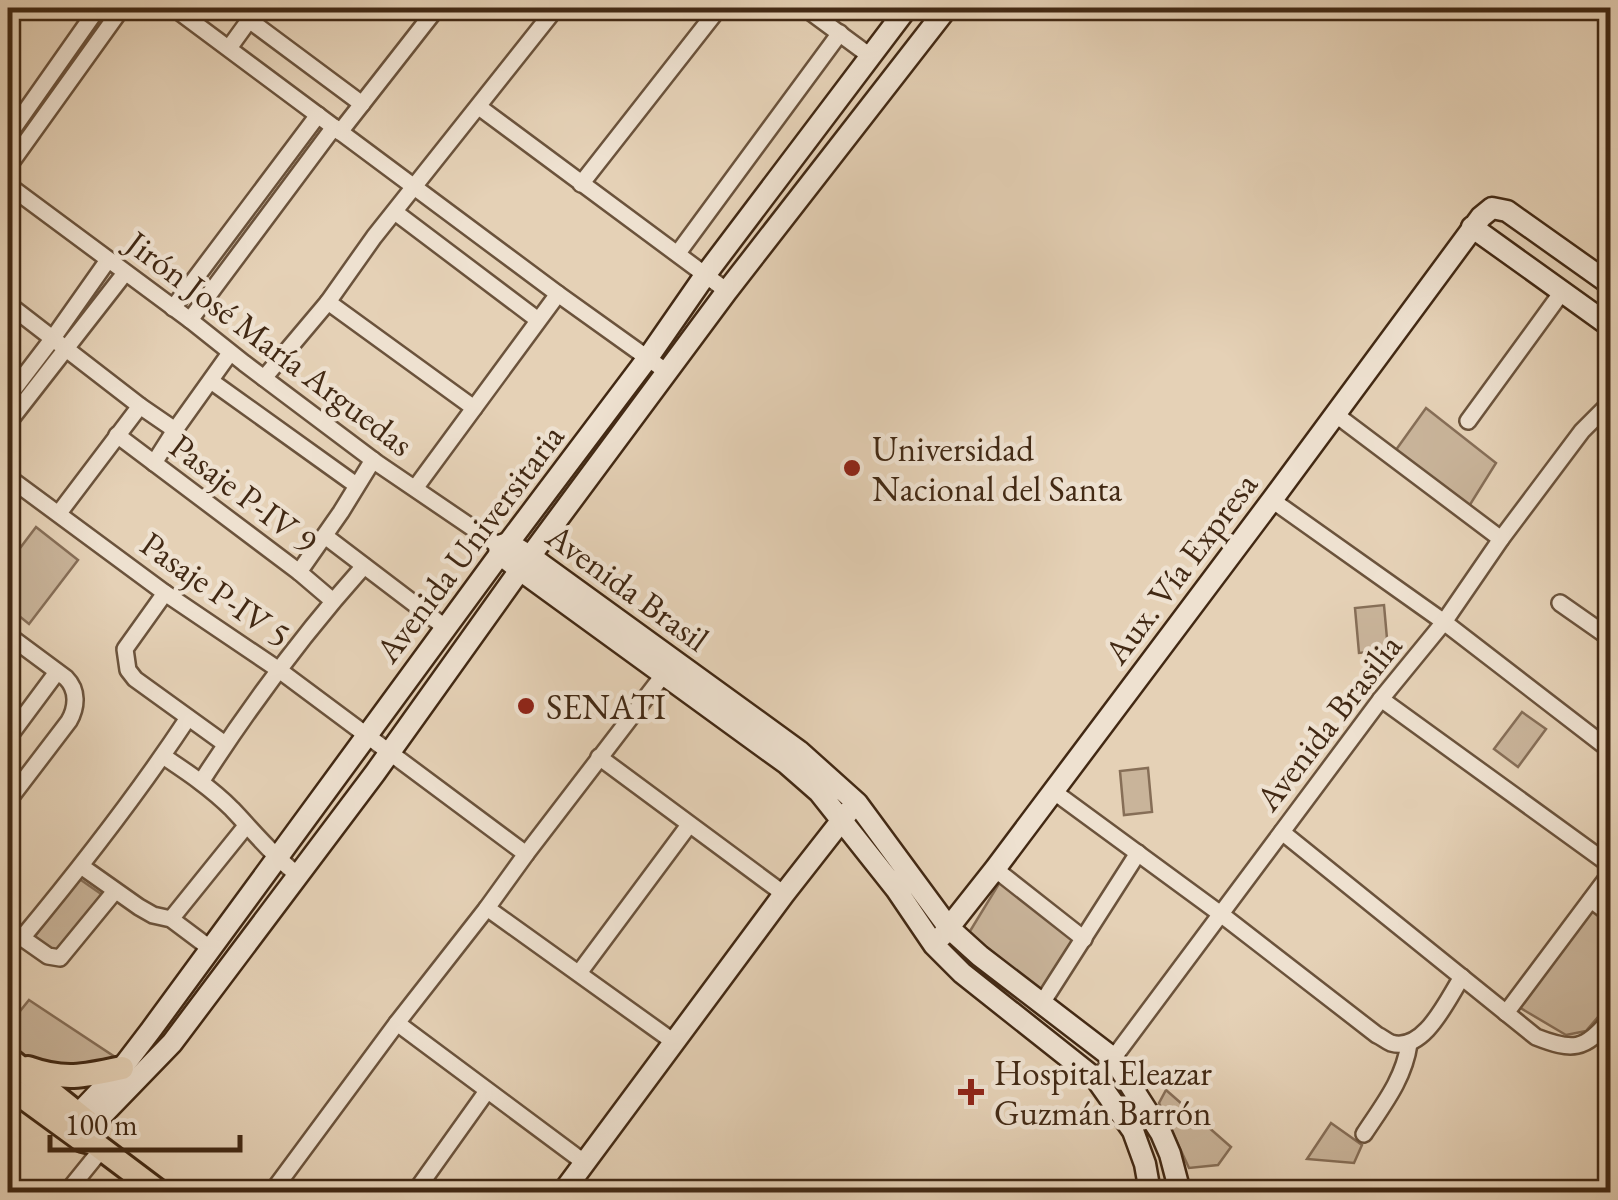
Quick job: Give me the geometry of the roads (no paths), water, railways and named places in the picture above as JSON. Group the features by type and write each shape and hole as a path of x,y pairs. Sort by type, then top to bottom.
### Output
{"main road":[{"name":"Avenida Universitaria","path":"85,1133 122,1068 503,548 907,8"},
{"name":"Avenida Universitaria","path":"85,1133 172,1043 667,372 946,8"},
{"path":"1605,316 1562,292 1472,227 1492,208 1507,211 1610,284"},
{"name":"Aux. Vía Expresa","path":"934,945 1272,500 1472,227"},
{"name":"Avenida Brasil","path":"503,548 799,750 857,802 950,928 980,956 1113,1058 1161,1133 1179,1186"},
{"name":"Avenida Brasil","path":"525,563 820,792 934,945 962,974 1096,1080 1133,1131 1150,1190"},
{"path":"562,1192 857,802"},
{"path":"10,1060 85,1133 158,1192"},
{"path":"10,1060 57,1077 76,1078 122,1068"},
{"path":"9,1091 85,1133"},
{"path":"1150,1190 1179,1186"}],"street":[{"path":"8,136 98,8"},
{"path":"8,167 122,8"},
{"path":"174,8 667,372"},
{"path":"264,378 328,302 556,8"},
{"path":"581,184 719,8"},
{"path":"805,8 870,56"},
{"path":"190,320 337,130 362,104 431,10"},
{"path":"229,48 254,14 362,104"},
{"path":"678,253 840,34"},
{"path":"479,107 728,291"},
{"path":"174,308 318,115"},
{"name":"Jirón José María Arguedas","path":"8,186 373,460 503,548"},
{"path":"394,212 538,320"},
{"path":"8,423 108,260"},
{"path":"8,396 125,273"},
{"path":"1468,421 1562,292"},
{"path":"416,487 558,294"},
{"path":"328,302 474,408"},
{"path":"8,304 175,430"},
{"path":"154,463 211,381 237,358"},
{"path":"226,391 237,358"},
{"path":"211,381 356,484"},
{"name":"Avenida Brasilia","path":"1096,1080 1381,699 1444,622 1582,431 1610,404"},
{"path":"59,513 140,406"},
{"path":"1335,414 1501,539"},
{"name":"Pasaje P-IV 9","path":"117,435 332,601"},
{"path":"299,572 373,460"},
{"name":"Pasaje P-IV 5","path":"8,477 279,670 526,854"},
{"path":"1272,500 1444,622 1610,750"},
{"path":"325,536 446,628"},
{"path":"201,782 279,670 364,566"},
{"path":"165,592 124,649 128,670 226,744"},
{"path":"1560,602 1610,638"},
{"path":"8,635 71,684 75,698 69,721 8,802"},
{"path":"8,738 56,672"},
{"path":"272,1192 664,674"},
{"path":"1381,699 1610,865"},
{"path":"22,938 82,866 188,718"},
{"path":"163,756 233,810 278,860 298,876"},
{"path":"600,756 784,894"},
{"path":"1052,791 1391,1043 1409,1044 1419,1039 1462,976"},
{"path":"578,973 689,825"},
{"path":"171,920 246,826"},
{"path":"1282,832 1536,1036 1564,1047 1588,1042 1610,1020"},
{"path":"1042,1002 1138,853"},
{"path":"82,866 115,891 153,915 171,920 211,949"},
{"path":"995,868 1084,938"},
{"path":"1506,1013 1610,874"},
{"path":"8,928 48,956 60,958 115,891"},
{"path":"1591,900 1610,914"},
{"path":"487,908 674,1042"},
{"path":"397,1024 585,1163"},
{"path":"1364,1134 1406,1065 1409,1044"},
{"path":"415,1192 487,1090"},
{"path":"67,1192 85,1133"}],"place":[{"name":"Universidad Nacional del Santa","path":"852,468"},
{"name":"SENATI","path":"526,706"},
{"name":"Hospital Eleazar Guzmán Barrón","path":"971,1092"}]}
